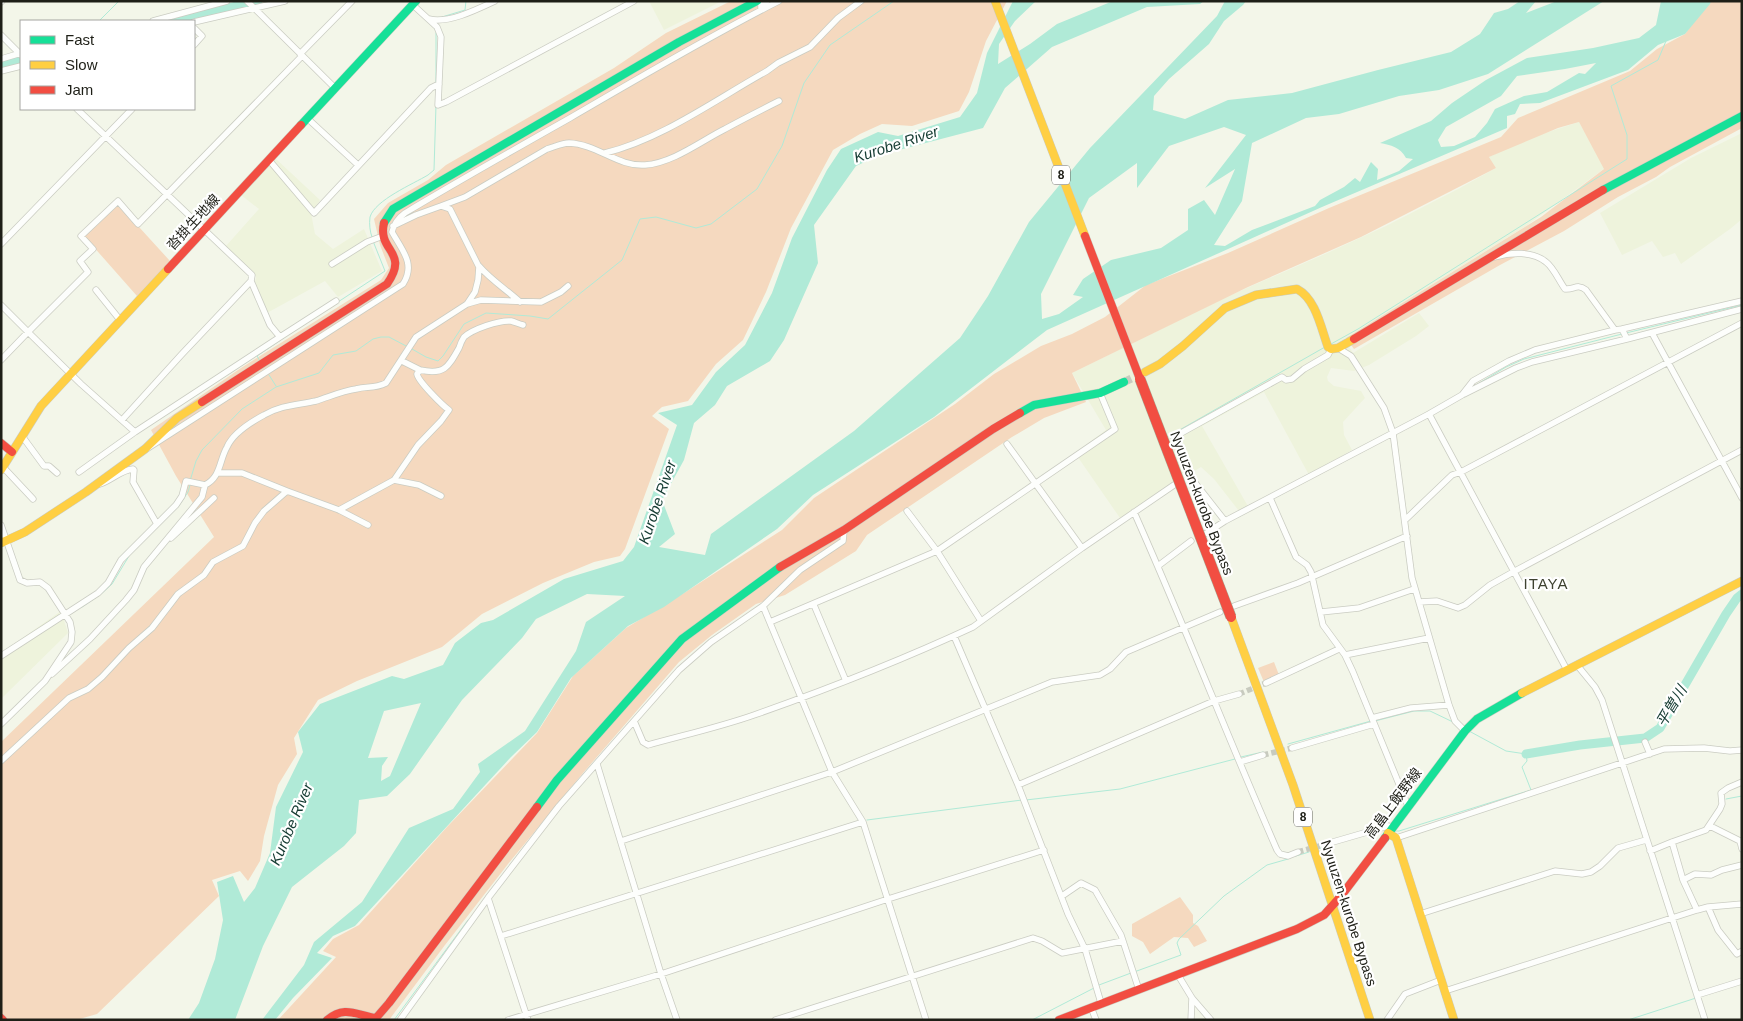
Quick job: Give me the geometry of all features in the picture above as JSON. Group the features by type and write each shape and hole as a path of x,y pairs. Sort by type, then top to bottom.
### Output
{"main road":[{"name":"Nyuuzen-kurobe Bypass","path":"995,1 1128,348 1142,376 1293,785 1370,1020"},
{"name":"沓掛生地線","path":"2,468 41,406 414,3"},
{"path":"4,543 25,532 94,486 145,449 177,418 387,284 394,277 397,269 396,261 381,230 383,222 393,209 679,42 759,6"},
{"path":"1142,376 1183,346 1225,308 1256,295 1297,289 1303,290 1310,298 1328,347 1335,349 1616,182 1742,116"},
{"path":"327,1020 342,1010 376,1018 557,780 682,639 779,568 844,530 993,429 1034,405 1100,393 1124,382"},
{"path":"1,443 12,452"},
{"name":"高畠上飯野線","path":"1059,1020 1297,930 1324,915 1333,907 1392,833 1408,806 1465,731 1477,719 1499,705 1742,581"},
{"path":"1392,833 1454,1020"}],"street":[{"path":"157,20 227,1"},
{"path":"247,1 335,88"},
{"path":"195,22 285,1"},
{"path":"1,360 88,272 80,261 93,249 81,236 118,201 138,224 352,1"},
{"path":"428,19 435,21 443,20 496,1"},
{"path":"414,3 437,27 441,37 438,105 634,1"},
{"path":"145,449 402,284 408,276 409,268 407,259 392,232 393,226 398,219 406,213 474,171 650,71 767,1"},
{"path":"759,6 779,1"},
{"path":"605,153 627,148 667,129 767,72 778,63 810,48 838,18 861,1"},
{"path":"195,29 202,36 195,43"},
{"path":"1,35 20,53"},
{"path":"1,59 20,54"},
{"path":"1,71 20,66"},
{"path":"269,160 314,213 431,88 438,84"},
{"path":"393,226 416,215 465,197 547,149 570,143 594,149 632,165 663,162 779,101"},
{"path":"78,110 252,275 252,281 270,324 280,336"},
{"path":"1,244 131,110"},
{"path":"307,118 358,165"},
{"path":"441,206 450,209 479,266 488,276 504,287 521,303"},
{"path":"332,264 367,242 383,236"},
{"path":"1491,258 1504,254 1516,254 1537,257 1548,263 1565,289 1568,290 1576,286 1586,290 1615,330"},
{"path":"467,304 475,292 479,266"},
{"path":"122,420 252,281"},
{"path":"1,656 98,593 108,583 121,560 176,505 182,496 186,481 205,485 211,482 218,473 227,446 232,438 263,415 277,408 316,401 359,388 378,387 386,383 416,337 467,304 481,300 521,303 541,302 561,292 568,286"},
{"path":"96,290 120,320"},
{"path":"79,472 135,432 336,301"},
{"path":"1462,395 1473,381 1509,361 1535,350 1742,301"},
{"path":"1,305 70,374 135,432"},
{"path":"1205,534 1225,521 1516,368 1532,362 1742,310"},
{"path":"403,358 420,370 434,373 443,369 453,360 464,338 473,332 502,322 512,321 522,325"},
{"path":"1404,520 1452,475 1461,472 1742,323"},
{"path":"1622,329 1627,339"},
{"path":"1652,333 1742,498"},
{"path":"1225,521 1192,479 1174,437 1282,377 1286,380 1292,380 1304,369 1335,349 1351,356 1384,408 1393,433 1414,589 1448,705 1455,720 1465,731"},
{"path":"339,510 394,480 418,445 449,410 420,382 417,374 420,370"},
{"path":"770,622 937,551 1115,429 1100,393"},
{"path":"1429,414 1515,571 1572,668 1595,687 1602,700 1705,1020"},
{"path":"22,436 44,466 49,466 56,473"},
{"path":"1007,444 1082,548"},
{"path":"1419,602 1437,601 1458,608 1465,605 1490,585 1515,571 1742,450"},
{"path":"2,468 33,499"},
{"path":"94,486 108,481 128,469 133,469 133,482 157,524"},
{"path":"218,473 242,472 339,510 368,525"},
{"path":"1184,481 1192,479"},
{"path":"394,480 419,485 441,496"},
{"path":"161,548 202,497 205,485"},
{"path":"634,721 643,742 648,745 753,715 846,681 954,636 973,627 1082,548 1174,485"},
{"path":"1,761 69,698 88,689 102,677 129,648 152,628 178,594 204,575 213,562 243,546 255,522 264,511 287,491"},
{"path":"1,724 90,639 134,590 144,567 161,548 214,498"},
{"path":"1270,498 1296,558 1306,565 1313,576 1323,625 1345,656 1408,806"},
{"path":"907,511 937,551 981,621"},
{"path":"1134,512 1280,854 1288,856 1298,852"},
{"path":"1,524 4,543 20,580 27,583 40,582 48,588 70,622 71,642 45,681"},
{"path":"400,1020 488,898 559,806 679,670 711,642 763,606 800,570 843,540 844,530"},
{"path":"1234,606 1313,576 1407,536"},
{"path":"1158,566 1191,541"},
{"path":"1321,612 1359,608 1414,589"},
{"path":"814,604 846,681"},
{"path":"763,606 832,772 863,822 926,1020"},
{"path":"621,841 832,772 1052,682 1100,675 1110,669 1126,652 1220,612"},
{"path":"954,636 1018,785 1085,949 1096,1005 1096,1020"},
{"path":"1345,656 1429,638"},
{"path":"1266,683 1339,649"},
{"path":"1018,785 1214,701 1239,694"},
{"path":"1292,748 1411,708 1448,705"},
{"path":"1645,742 1650,754"},
{"path":"1326,844 1388,826 1392,833 1622,764 1664,749 1704,748 1730,751 1742,750"},
{"path":"1240,762 1263,755"},
{"path":"597,764 676,1020"},
{"path":"1650,851 1706,830 1720,809 1722,804 1721,793 1742,782"},
{"path":"501,936 863,822"},
{"path":"1710,826 1740,841 1742,849"},
{"path":"1420,914 1555,871 1582,874 1591,872 1618,848 1646,840"},
{"path":"1672,842 1683,880 1697,910"},
{"path":"508,1020 527,1017 1044,850"},
{"path":"1683,880 1695,874 1711,875 1742,865"},
{"path":"1062,896 1080,883 1095,890 1118,928 1139,990"},
{"path":"488,898 527,1017"},
{"path":"1445,991 1697,910 1708,907 1742,904"},
{"path":"1708,907 1722,936 1737,954 1742,951"},
{"path":"775,1020 1033,938 1062,953 1123,941"},
{"path":"1178,975 1192,998 1210,1020"},
{"path":"1387,1020 1405,994 1441,980"},
{"path":"1697,995 1742,981"},
{"path":"1191,1020 1192,998"}],"shaded area":[{"path":"649,1 722,1 664,30"},
{"path":"731,1 1007,1 986,41 969,92 959,111 912,126 882,124 833,150 791,228 766,292 743,340 716,364 688,401 662,407 652,416 669,429 625,549 620,556 594,562 543,583 482,614 442,647 357,681 318,700 294,738 297,754 278,785 264,836 260,861 248,881 240,871 212,880 219,896 97,1014 76,1020 1,1020 1,742 214,537 176,476 151,430 241,368 381,280 389,268 380,245 374,219 388,203 428,180 446,165 614,68 666,33"},
{"path":"1709,1 1742,1 1742,128 1670,167 1564,231 1500,265 1354,349 1346,338 1541,217 1604,169 1579,122 1558,128 1489,157 1496,168 1361,237 1248,287 1072,373 1086,402 1044,418 1012,437 867,535 856,551 785,595 756,604 712,635 679,662 583,773 508,864 389,1020 348,1020 344,1018 342,1020 278,1020 336,957 323,951 333,939 359,925 447,827 537,733 573,676 626,628 782,530 814,498 955,404 994,374 1041,346 1072,334 1105,317 1146,285 1228,253 1329,208 1501,137 1518,118 1630,71 1657,49 1685,34"},
{"path":"1579,122 1605,168 1526,226 1344,339 1353,353 1419,313 1429,326 1369,365 1354,371 1331,368 1327,377 1328,381 1334,386 1361,391 1365,398 1343,422 1344,435 1352,450 1309,475 1264,392 1202,426 1249,508 1239,511 1214,479 1201,467 1120,518 1075,453 1106,430 1072,373 1224,298 1386,226 1460,188 1496,168 1489,157 1527,139"},
{"path":"1742,133 1742,219 1681,264 1675,253 1663,257 1652,241 1622,255 1600,213 1691,158"},
{"path":"275,158 320,200 311,213 315,234 333,249 364,229 382,271 338,297 325,281 267,313 255,282 256,277 254,273 226,246 259,209 241,195"},
{"path":"118,204 170,261 137,296 84,236"},
{"path":"61,611 68,633 1,699 1,653"},
{"path":"1274,662 1279,675 1264,682 1258,668"},
{"path":"1180,897 1193,915 1193,923 1198,926 1207,941 1194,947 1188,938 1174,937 1150,954 1143,942 1132,936 1132,924"}],"water":[{"name":"Kurobe River","path":"1013,1 1036,1 1015,21 999,44 998,64 1057,24 1113,1 1204,1 1200,4 1147,7 1052,47 1005,88 983,128 880,155 856,166 814,225 818,263 784,340 770,361 727,386 715,405 694,423 684,460 662,500 675,534 659,547 705,555 711,534 854,431 960,338 988,296 1029,222 1090,148 1217,16 1225,1 1246,1 1224,21 1209,44 1169,79 1154,96 1153,110 1185,119 1228,100 1292,93 1451,52 1480,34 1494,13 1508,9 1520,1 1536,1 1526,13 1557,1 1604,1 1488,74 1439,90 1399,96 1339,114 1306,118 1252,143 1242,201 1214,245 1225,246 1252,230 1315,206 1320,200 1344,187 1355,178 1360,182 1371,162 1378,169 1377,180 1399,171 1413,159 1406,158 1395,147 1380,143 1431,121 1452,103 1486,80 1527,58 1593,48 1639,38 1656,25 1661,1 1711,1 1685,34 1658,45 1628,70 1540,103 1520,104 1515,114 1507,116 1507,128 1322,207 1047,330 934,417 813,495 777,529 664,607 628,626 571,678 537,732 511,757 355,926 333,936 317,953 332,958 293,998 275,1020 262,1020 304,965 314,942 362,902 409,828 453,809 480,772 478,764 525,731 576,651 586,622 625,596 587,594 536,619 522,638 462,700 410,774 387,796 359,800 356,833 344,846 292,887 263,946 235,1020 188,1020 199,1003 215,959 223,920 217,882 233,876 244,902 255,888 270,853 276,807 303,752 298,732 320,704 392,676 404,679 443,665 455,643 481,623 493,620 564,579 623,561 634,547 677,425 658,413 692,405 716,372 745,345 772,293 792,238 827,170 841,149 878,132 898,136 960,117 977,93 987,53","holes":["1596,63 1585,74 1579,73 1547,92 1524,96 1495,109 1487,123 1475,137 1454,146 1441,147 1438,140 1446,127 1501,96 1517,76","1224,127 1246,135 1205,188 1235,169 1215,215 1204,200 1188,209 1188,230 1161,248 1111,260 1083,279 1073,295 1083,297 1059,314 1042,319 1041,294 1089,198 1137,163 1137,188 1169,146","421,703 390,776 381,781 382,766 388,757 368,758 384,711"]}],"waterway":[{"path":"100,20 119,1"},
{"path":"176,20 258,1"},
{"path":"442,17 465,10 466,1"},
{"path":"412,349 438,361 464,324 486,313 548,319 622,260 640,219 656,217 696,228 711,224 757,189 782,146 804,83 830,45 894,1"},
{"path":"436,33 436,84"},
{"path":"1331,344 1358,329 1627,159 1627,135 1611,86 1658,60 1666,41"},
{"path":"1,66 20,60"},
{"path":"372,237 370,217 373,211 387,199 434,170 436,105"},
{"path":"338,302 385,271 373,241"},
{"path":"1626,333 1742,305"},
{"path":"1476,385 1506,367 1524,359 1622,334"},
{"path":"260,361 257,356 285,337"},
{"path":"190,481 196,461 202,450 242,409 276,387 319,373 333,355 356,351 373,339 389,337 408,347"},
{"path":"1169,436 1325,347"},
{"path":"269,375 276,386"},
{"path":"178,507 188,492 190,485"},
{"path":"82,607 112,584 129,556"},
{"name":"平曽川","path":"1526,754 1580,745 1645,738 1660,728 1726,614 1742,594"},
{"path":"1375,721 1414,711 1430,711 1453,722"},
{"path":"1288,744 1371,721"},
{"path":"1395,831 1531,790 1522,767 1527,761 1526,754 1506,751 1469,731"},
{"path":"1241,757 1263,752"},
{"path":"1026,800 1120,789 1235,759"},
{"path":"1726,799 1742,796"},
{"path":"867,820 1022,800"},
{"path":"1317,849 1326,847"},
{"path":"1296,856 1309,852"},
{"path":"1134,972 1181,955 1177,943 1179,939 1224,896 1267,865 1288,859"},
{"path":"394,1020 468,920"},
{"path":"1099,985 1131,973"},
{"path":"1032,1020 1094,988"},
{"path":"1628,1020 1696,998"}],"tunnel":[{"path":"1124,382 1143,373"},
{"path":"1239,694 1266,683"},
{"path":"1263,755 1292,748"},
{"path":"1298,852 1326,844"}],"traffic: fast":[{"path":"301,125 416,1"},
{"path":"384,223 393,209 679,42 757,1"},
{"path":"1603,190 1742,116"},
{"path":"1020,413 1034,405 1100,393 1124,382"},
{"path":"537,807 557,780 682,639 780,567"},
{"path":"1385,838 1465,731 1477,719 1522,693"}],"traffic: slow":[{"path":"995,1 1085,236"},
{"path":"1,470 41,406 168,269"},
{"path":"1145,372 1160,364 1183,346 1225,308 1256,295 1297,289 1304,294 1313,307 1328,347 1331,349 1338,348 1354,339"},
{"path":"1,543 25,532 86,492 145,449 177,418 202,402"},
{"path":"1522,693 1742,581"},
{"path":"1231,617 1293,785 1370,1020"},
{"path":"1388,833 1396,838 1454,1020"}],"traffic: jam":[{"path":"168,269 301,125"},
{"path":"1354,339 1603,190"},
{"path":"202,402 387,284 395,265 394,258 383,233 384,223"},
{"path":"1085,236 1140,379"},
{"path":"1140,379 1231,617"},
{"path":"780,567 844,530 993,429 1020,413"},
{"path":"1,443 12,452"},
{"path":"327,1020 333,1015 345,1012 376,1018 537,807"},
{"path":"1059,1020 1297,929 1324,915 1341,896 1385,838"}],"district":[{"name":"ITAYA","path":"1546,583"}]}
